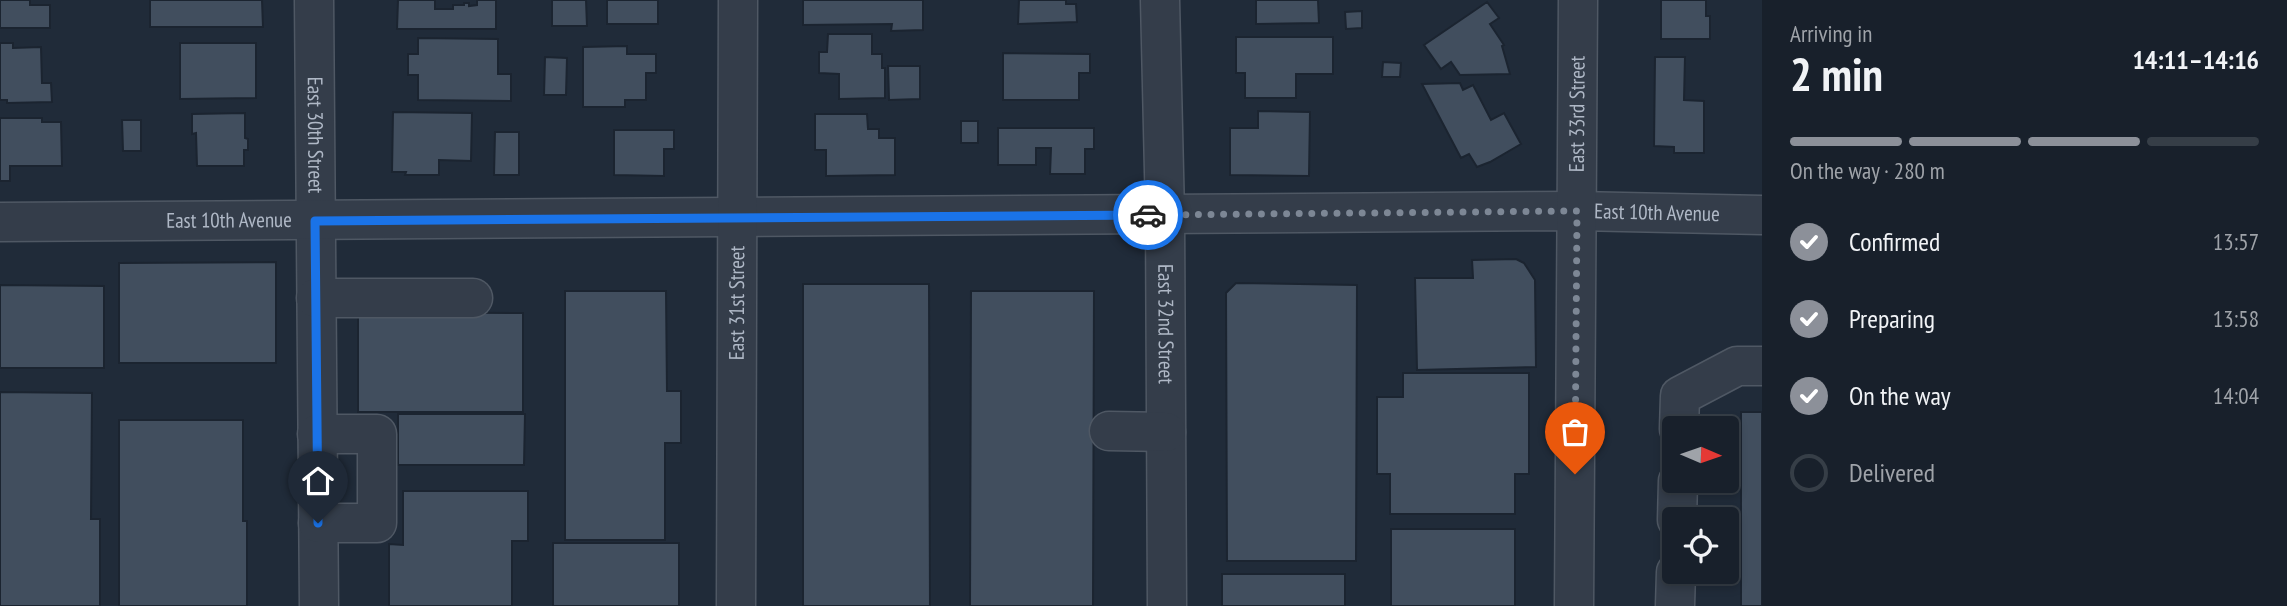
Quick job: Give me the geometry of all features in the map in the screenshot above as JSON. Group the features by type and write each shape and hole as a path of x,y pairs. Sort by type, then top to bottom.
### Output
{"street":[{"name":"East 30th Street","path":"314,0 319,606"},
{"name":"East 31st Street","path":"736,606 738,0"},
{"name":"East 32nd Street","path":"1160,0 1165,215 1167,606"},
{"name":"East 33rd Street","path":"1574,606 1578,0"},
{"name":"East 10th Avenue","path":"0,222 1577,211 1762,215"},
{"path":"316,298 473,298"},
{"path":"1679,416 1680,396 1737,366 1762,366"},
{"path":"1109,431 1166,432"},
{"path":"317,434 377,434 377,523 318,523"},
{"path":"1675,606 1676,584"}],"building":[{"path":"0,0 30,0 30,5 50,5 50,28 0,28"},
{"path":"150,0 262,0 263,27 150,27"},
{"path":"398,0 435,0 435,9 453,9 453,5 469,3 469,6 477,5 477,0 496,0 496,29 397,29"},
{"path":"552,0 586,0 587,26 552,26"},
{"path":"607,0 658,0 658,24 607,24"},
{"path":"803,0 923,0 923,30 891,31 892,24 803,25"},
{"path":"1019,0 1066,0 1066,4 1076,4 1077,22 1018,24"},
{"path":"1256,0 1318,0 1319,23 1256,24"},
{"path":"1661,0 1706,0 1706,16 1710,16 1710,39 1661,39"},
{"path":"1487,2 1499,18 1490,24 1504,45 1502,46 1510,74 1460,75 1451,62 1441,69 1424,45"},
{"path":"1362,11 1362,28 1346,29 1345,12"},
{"path":"828,34 872,34 872,54 882,54 882,68 885,68 885,98 839,99 839,74 819,73 819,52 827,52"},
{"path":"1236,37 1333,37 1333,74 1296,74 1296,98 1245,98 1245,73 1236,73"},
{"path":"418,38 498,39 498,74 511,74 511,101 418,100 418,75 408,75 408,54 418,54"},
{"path":"0,43 13,43 13,48 41,47 42,83 51,83 52,102 7,103 7,100 0,100"},
{"path":"180,43 256,43 256,98 180,99"},
{"path":"627,46 627,54 656,54 656,73 646,73 646,100 625,100 625,107 583,107 583,47"},
{"path":"1003,53 1090,54 1090,73 1079,73 1079,100 1003,100"},
{"path":"545,57 567,58 566,95 544,95"},
{"path":"1655,57 1685,57 1684,100 1704,101 1704,153 1674,153 1674,147 1654,146"},
{"path":"1383,62 1401,63 1400,77 1382,77"},
{"path":"888,66 920,66 920,99 889,100"},
{"path":"1460,83 1463,90 1473,85 1491,120 1504,113 1521,144 1477,167 1469,154 1461,158 1422,84"},
{"path":"1258,111 1310,112 1309,176 1230,175 1230,128 1258,128"},
{"path":"393,112 472,113 471,161 439,160 439,175 405,175 406,172 392,172"},
{"path":"245,113 248,150 244,150 244,166 197,166 196,133 192,134 192,114"},
{"path":"815,114 867,114 868,129 879,129 879,138 895,138 895,175 826,176 826,150 815,150"},
{"path":"0,118 42,118 42,122 61,122 62,166 10,166 10,181 0,181"},
{"path":"122,120 141,120 141,151 123,151"},
{"path":"961,121 978,121 978,143 961,143"},
{"path":"998,128 1094,128 1094,149 1085,149 1085,174 1050,174 1051,148 1036,148 1036,165 998,165"},
{"path":"614,130 674,130 674,149 664,149 664,176 614,175"},
{"path":"495,132 519,132 519,175 494,175"},
{"path":"1516,259 1524,263 1535,280 1536,367 1417,370 1415,278 1473,278 1472,260"},
{"path":"276,262 276,363 119,363 119,263"},
{"path":"1236,283 1357,285 1356,561 1227,561 1226,293"},
{"path":"803,284 929,284 930,606 803,606"},
{"path":"0,285 104,286 104,368 0,368"},
{"path":"565,291 666,291 667,391 681,391 681,443 665,443 665,540 565,540"},
{"path":"971,291 1094,291 1093,606 970,606"},
{"path":"358,312 523,313 523,412 358,412"},
{"path":"1403,373 1529,373 1529,474 1515,474 1515,514 1390,514 1390,474 1377,474 1377,397 1403,397"},
{"path":"0,392 92,393 91,519 100,519 100,606 0,606"},
{"path":"1741,412 1762,412 1762,606 1741,606"},
{"path":"398,414 525,414 524,465 398,465"},
{"path":"119,420 243,420 243,521 247,521 247,606 119,606"},
{"path":"403,491 528,491 528,541 512,541 512,606 389,606 389,544 403,545"},
{"path":"1391,529 1515,529 1515,606 1391,606"},
{"path":"553,543 679,543 679,606 553,606"},
{"path":"1222,574 1345,574 1345,606 1222,606"}],"way so far":[{"path":"1148,215 1577,211 1575,474"}],"route":[{"path":"318,523 315,221 1148,215"}]}
